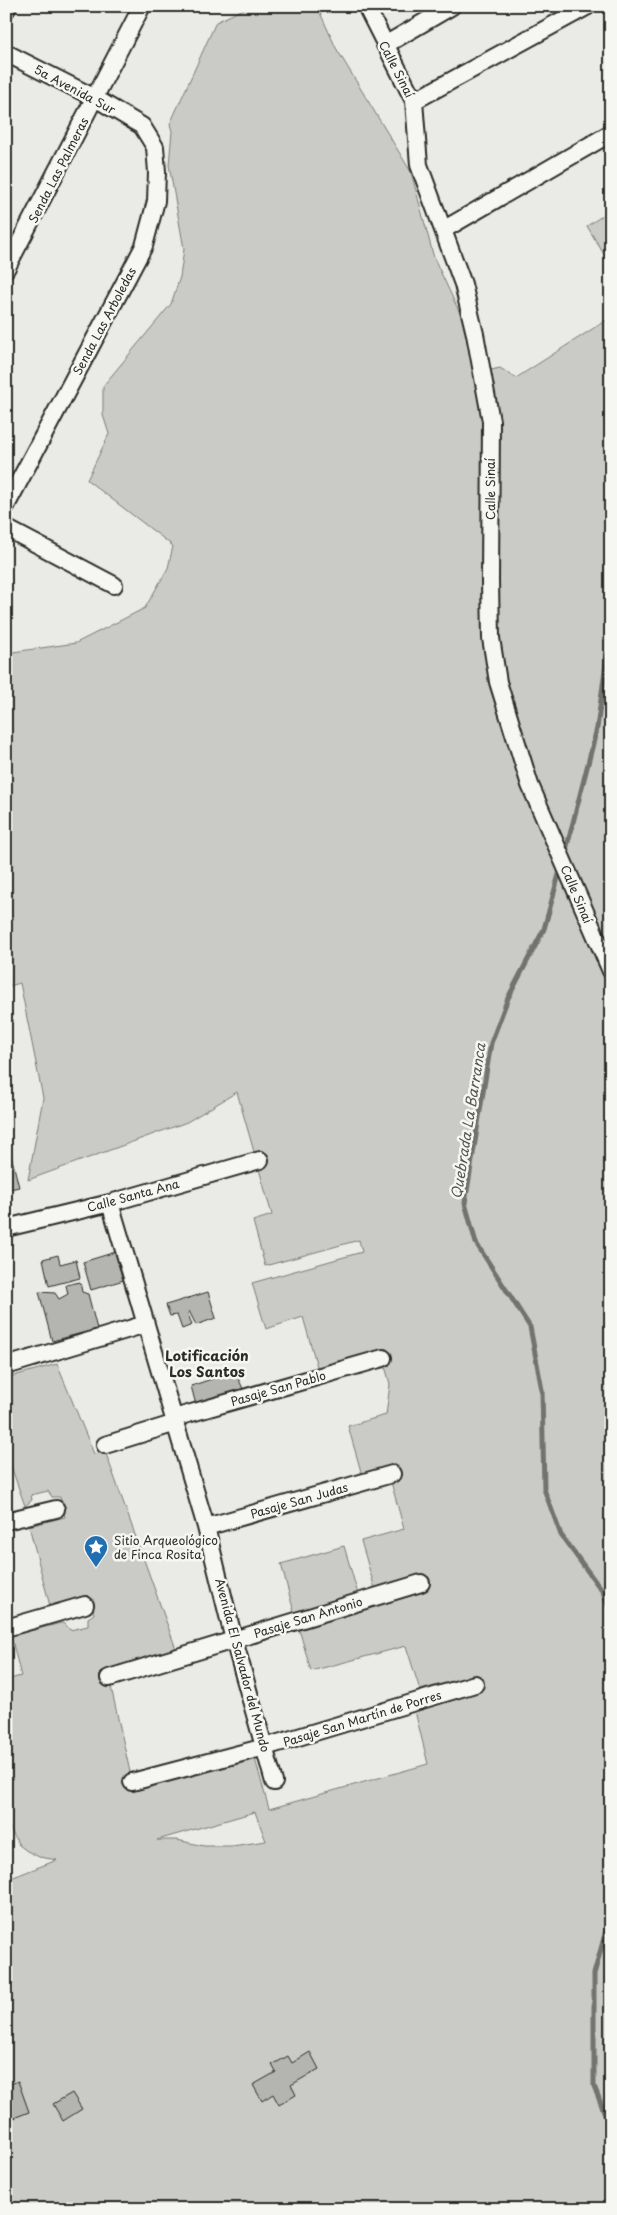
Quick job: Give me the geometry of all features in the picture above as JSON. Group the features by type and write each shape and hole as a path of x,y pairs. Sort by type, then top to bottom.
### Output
{"street":[{"path":"6,10 8,6"},
{"name":"Senda Las Palmeras","path":"6,269 142,6"},
{"name":"Calle Sinaí","path":"366,6 414,101 419,165 463,284 473,326 490,422 491,638 498,682 530,786 611,971"},
{"path":"385,45 452,6"},
{"path":"414,101 588,6"},
{"name":"5a Avenida Sur","path":"6,53 95,98 142,126"},
{"name":"Senda Las Arboledas","path":"6,506 144,246 156,201 157,172 155,147 142,126"},
{"path":"443,230 611,133"},
{"path":"6,528 114,585"},
{"name":"Calle Santa Ana","path":"6,1228 110,1203 260,1160"},
{"name":"Avenida El Salvador del Mundo","path":"110,1203 206,1527 234,1640 274,1782"},
{"path":"6,1366 146,1324"},
{"name":"Pasaje San Pablo","path":"105,1445 175,1421 383,1358"},
{"name":"Pasaje San Judas","path":"206,1527 392,1474"},
{"path":"6,1521 56,1509"},
{"name":"Pasaje San Antonio","path":"109,1678 421,1583"},
{"path":"6,1628 85,1606"},
{"name":"Pasaje San Martín de Porres","path":"132,1782 265,1747 475,1684"}],"shaded area":[{"path":"250,6 311,6 313,8 317,6 336,48 411,172 434,258 487,371 500,368 516,378 611,317 611,2209 6,2209 6,1869 11,1878 57,1860 39,1857 19,1845 6,1821 6,1680 21,1676 11,1636 61,1623 65,1624 70,1630 88,1626 88,1618 94,1614 89,1596 50,1606 29,1526 65,1517 60,1497 52,1497 48,1491 31,1495 32,1500 25,1506 6,1452 6,1378 57,1364 94,1454 105,1451 176,1649 107,1669 134,1790 255,1759 269,1809 428,1764 415,1711 471,1694 475,1685 471,1676 420,1690 406,1646 311,1671 299,1629 424,1592 421,1583 375,1589 361,1541 404,1529 391,1482 362,1475 348,1426 386,1415 390,1384 381,1352 318,1370 303,1317 266,1329 252,1283 362,1252 359,1240 265,1266 253,1221 272,1215 237,1092 187,1122 28,1180 43,1098 20,983 6,987 6,653 76,643 145,608 168,568 173,546 87,480 109,434 103,415 103,386 171,304 180,277 184,249 169,165 172,131 170,124 216,22","holes":["255,1812 266,1841 232,1846 204,1846 177,1840 157,1840"]},
{"path":"611,210 611,266 587,226"},
{"path":"344,1546 358,1594 294,1612 281,1564"}],"building":[{"path":"6,1135 19,1187 6,1190"},
{"path":"122,1250 130,1278 91,1290 83,1262"},
{"path":"58,1255 60,1264 76,1260 80,1278 49,1286 43,1259"},
{"path":"80,1282 82,1292 88,1294 97,1329 52,1341 39,1292 55,1293 59,1299 68,1294 66,1285"},
{"path":"208,1292 216,1318 196,1325 189,1311 188,1314 192,1325 182,1329 177,1315 170,1316 166,1305"},
{"path":"235,1371 244,1391 196,1405 191,1386"},
{"path":"310,2052 319,2069 291,2085 296,2095 279,2105 273,2094 262,2101 253,2085 276,2072 272,2065 288,2056 292,2063"},
{"path":"18,2081 29,2112 6,2121 6,2086"},
{"path":"72,2093 82,2109 63,2121 53,2104"}],"waterway":[{"name":"Quebrada La Barranca","path":"565,854 597,728 607,656 611,645"},
{"name":"Quebrada La Barranca","path":"561,867 544,929 508,998 491,1043 465,1203 476,1243 530,1327 542,1390 544,1489 561,1535 603,1592 611,1614"},
{"name":"Quebrada La Barranca","path":"611,1913 594,1974 594,2086 611,2129"}],"place":[{"name":"Sitio Arqueológico de Finca Rosita","path":"96,1568"}],"district":[{"name":"Lotificación Los Santos","path":"207,1364"}]}
